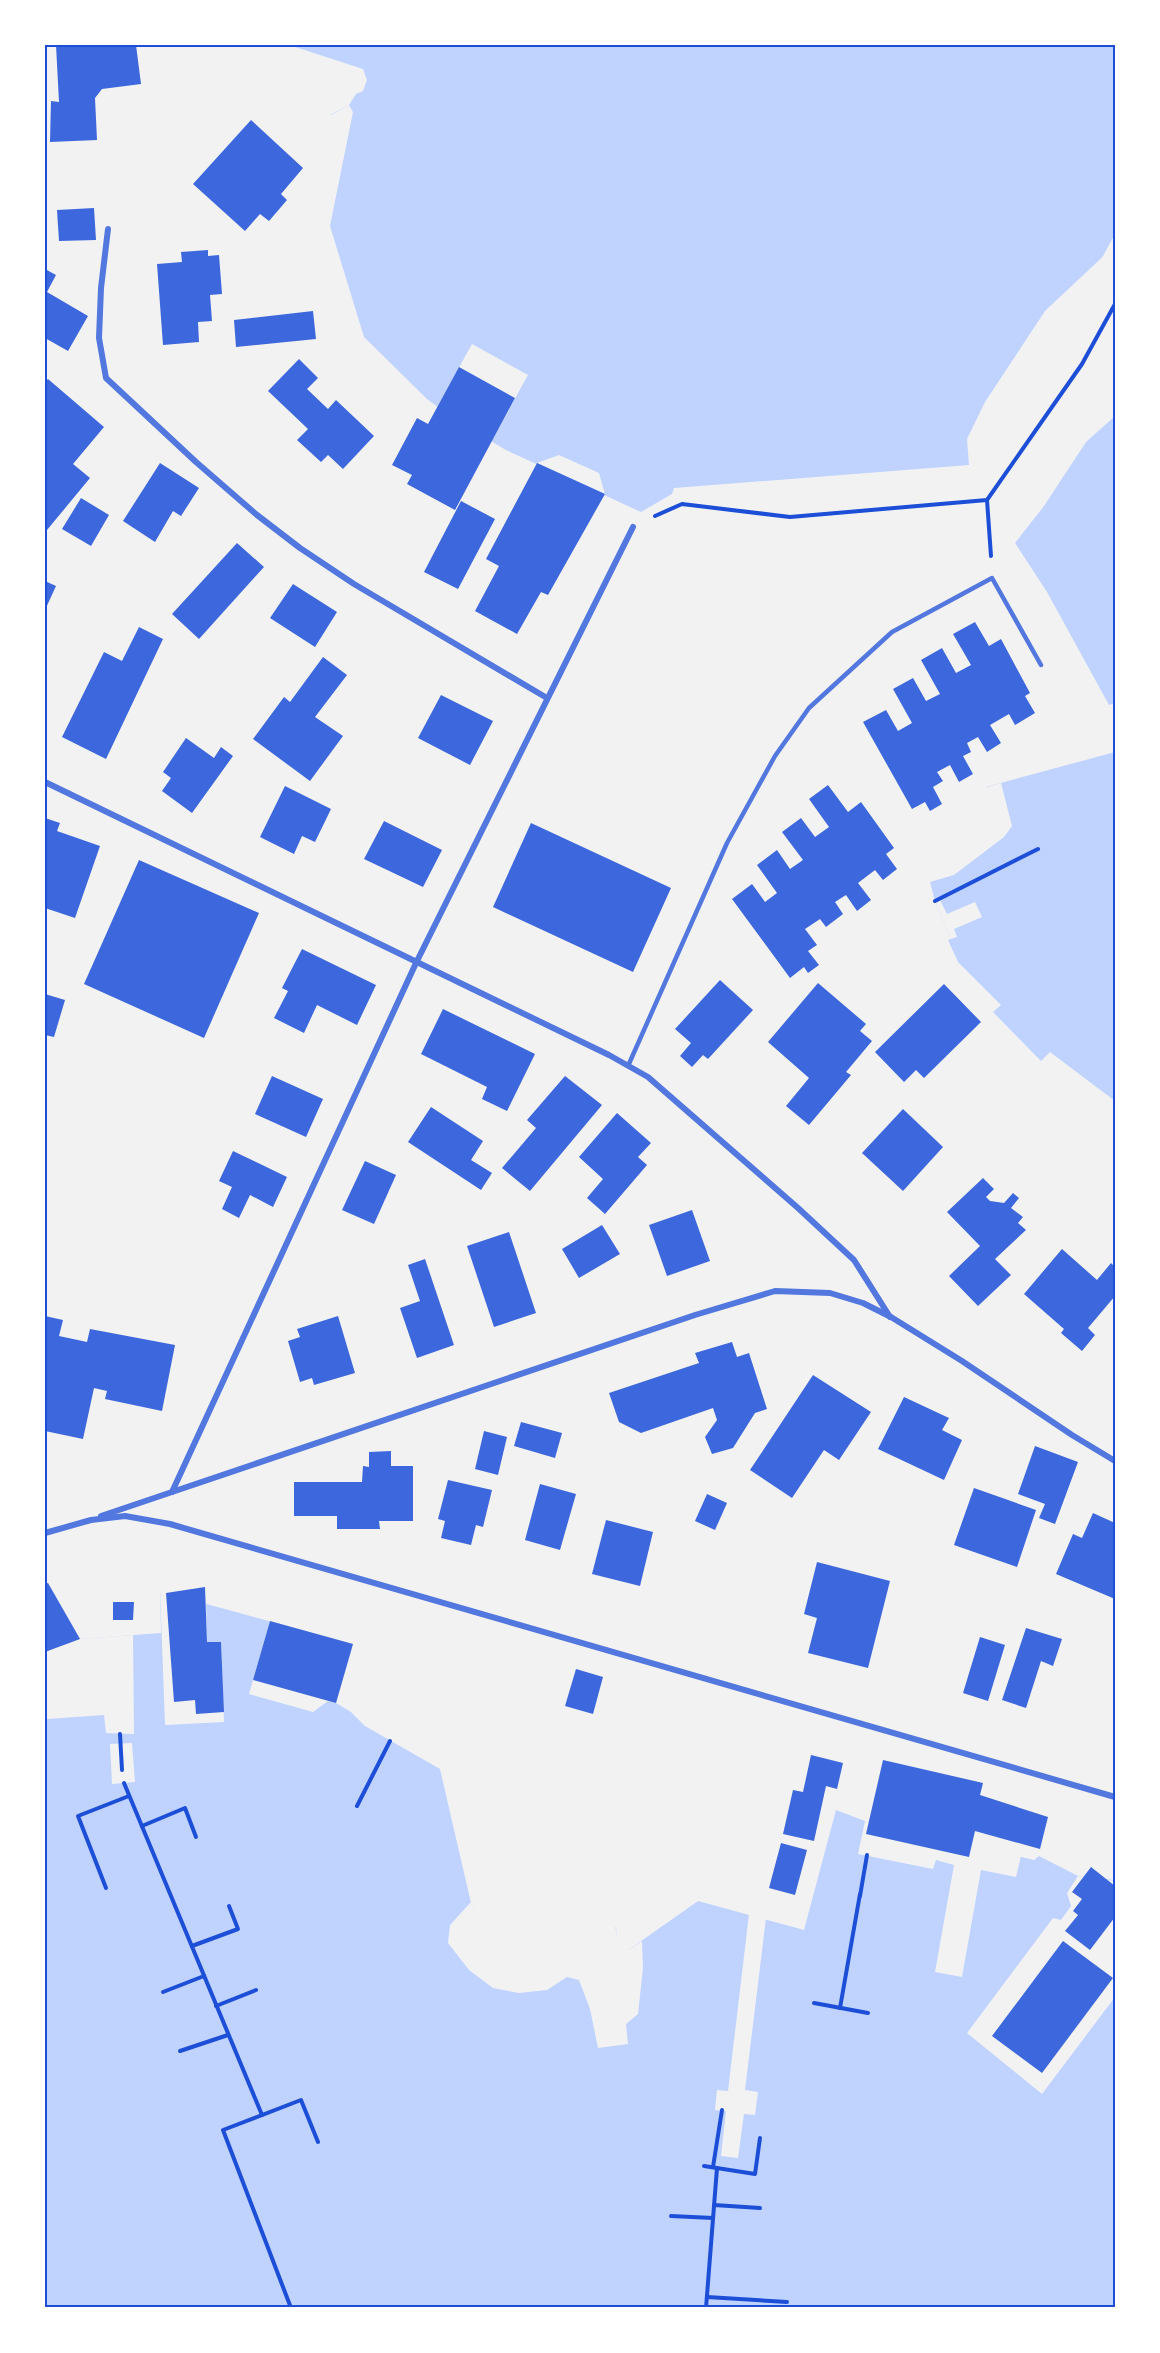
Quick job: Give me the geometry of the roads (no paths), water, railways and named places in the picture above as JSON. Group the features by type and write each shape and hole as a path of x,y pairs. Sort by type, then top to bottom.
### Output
{"street":[{"path":"108,229 101,288 99,338 106,378 214,477 300,548 354,584 547,699"},
{"path":"172,1492 416,963 633,526"},
{"path":"45,782 648,1077 854,1260 891,1317"},
{"path":"45,1533 91,1520 683,1318 775,1291 830,1293 863,1303 891,1317 1115,1461"},
{"path":"91,1520 125,1516 170,1524 1115,1797"}],"lane":[{"path":"628,1066 727,843 775,756 809,708 892,632 992,578 1041,664"}],"water":[{"path":"289,45 1115,45 1115,169 1113,174 1115,177 1115,234 1103,256 1061,312 980,431 969,465 674,488 672,494 641,512 506,450 455,420 427,399 364,337 330,226 330,115 349,105 356,94 363,91 367,80 363,69"},
{"path":"1115,385 1115,703 1109,705 1047,592 1015,543 1044,477"},
{"path":"1115,752 1115,1101 1050,1052 1041,1061 993,1012 1001,1005 958,962 948,940 951,939 935,901 930,882 998,820 986,787"},
{"path":"48,1583 80,1639 161,1633 160,1589 166,1593 353,1644 336,1703 351,1712 365,1726 440,1769 474,1916 459,1940 503,1966 537,1973 564,1952 569,1934 616,1927 618,1951 627,1951 698,1901 804,1930 836,1810 865,1821 1034,1860 1039,1856 1078,1876 1114,1880 1115,2308 45,2308 45,1584"}]}
